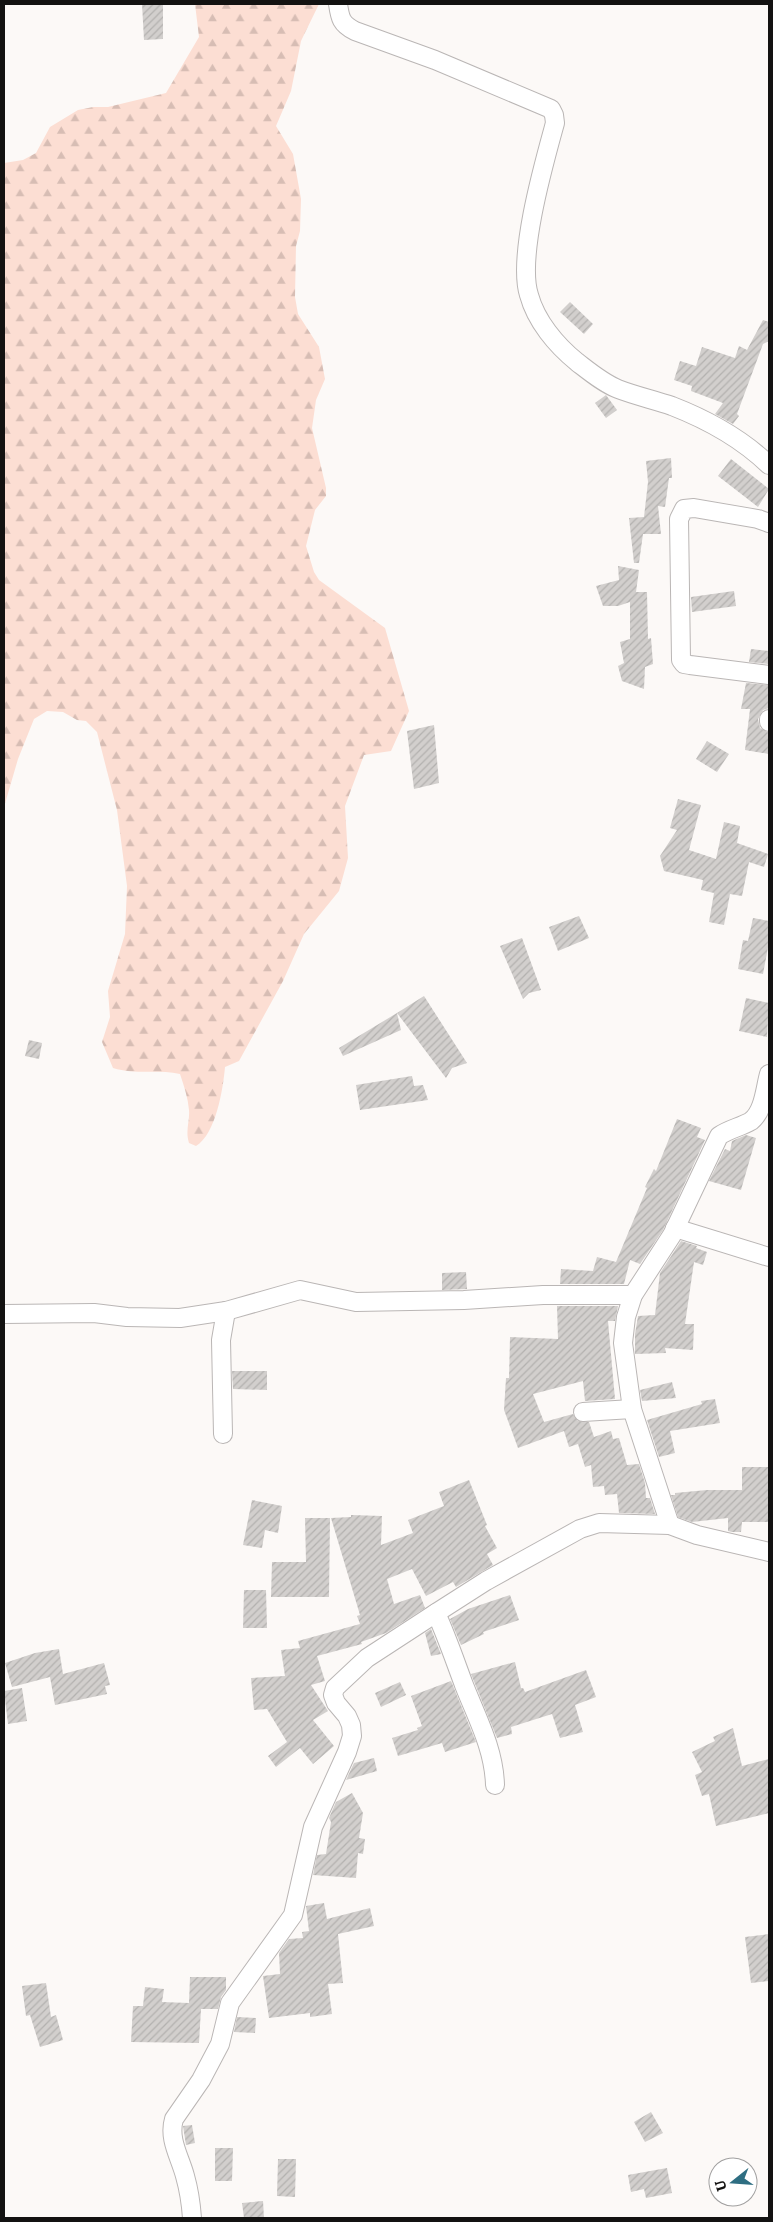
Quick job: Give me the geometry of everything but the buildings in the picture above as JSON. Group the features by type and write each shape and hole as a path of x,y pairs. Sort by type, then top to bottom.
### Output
{"street":[{"path":"338,4 341,21 344,25 355,31 435,60 550,110 554,115 555,123 530,227 526,278 528,294 548,332 567,354 604,381 638,396 672,406 714,426 739,440 769,465"},
{"path":"769,523 758,519 694,508 684,509 679,519 681,660 684,664 769,675"},
{"path":"670,1525 632,1409 623,1343 626,1317 633,1296 654,1267 675,1228 719,1136 728,1130 749,1122 758,1114 769,1074"},
{"path":"675,1228 769,1257"},
{"path":"4,1314 94,1313 127,1317 180,1318 226,1311 300,1290 356,1302 464,1300 543,1295 633,1296"},
{"path":"223,1434 221,1340 226,1311"},
{"path":"583,1412 632,1409"},
{"path":"192,2218 190,2193 174,2144 172,2125 174,2119 201,2080 220,2044 230,2003 293,1915 313,1827 347,1752 352,1736 351,1725 347,1716 336,1703 333,1695 335,1688 367,1658 486,1580 580,1529 599,1523 670,1525 697,1535 769,1552"},
{"path":"436,1613 450,1644 488,1746 494,1766 495,1785"}],"green space":[{"path":"195,4 319,4 301,41 291,91 276,126 293,154 301,199 300,231 296,246 295,297 298,314 319,347 325,379 316,400 312,428 326,488 326,496 315,510 306,546 314,572 319,580 385,628 409,711 391,751 364,755 345,806 348,858 339,891 304,934 283,981 239,1061 225,1067 220,1098 213,1122 209,1132 196,1146 189,1143 188,1139 189,1114 186,1092 180,1074 113,1068 102,1042 110,1017 108,991 125,934 127,886 117,810 97,732 86,721 77,720 63,712 47,711 34,719 18,759 4,807 4,163 23,160 36,153 50,127 78,110 108,107 166,93 199,37"}]}
